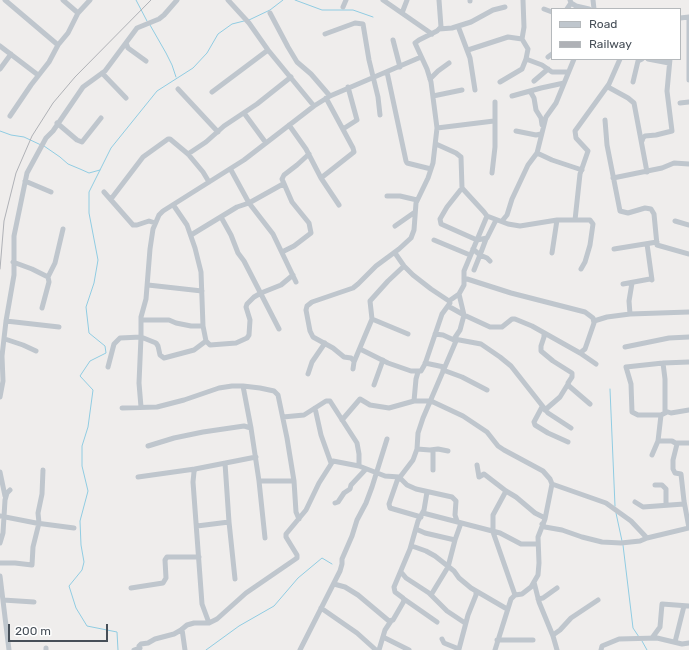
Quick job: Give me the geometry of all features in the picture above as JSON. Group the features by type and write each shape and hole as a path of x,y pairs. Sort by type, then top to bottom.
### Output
{"street":[{"path":"5,0 58,45"},
{"path":"63,0 78,13"},
{"path":"10,116 52,57 58,45 68,33 78,13 90,0"},
{"path":"0,397 3,381 2,356 6,321 14,275 14,236 24,181 33,159 46,138 84,87 102,73 137,28 159,19 177,0"},
{"path":"228,0 314,106"},
{"path":"343,7 346,0"},
{"path":"383,0 432,34"},
{"path":"402,13 407,0"},
{"path":"439,0 441,27 439,29"},
{"path":"500,82 522,69 526,59 527,47 522,39 524,27 523,0"},
{"path":"570,2 576,6 585,8"},
{"path":"354,361 351,358 344,357 311,335 306,310 307,306 322,297 352,288 358,284 376,266 411,238 414,230 417,200 431,169 436,144 437,128 428,71 415,43 439,29 458,26 474,21 493,10 505,7"},
{"path":"544,8 551,12"},
{"path":"270,12 288,48 297,62 311,74 328,97 353,148 353,153 321,178"},
{"path":"689,17 689,80"},
{"path":"325,34 355,24 363,24 378,97 380,115"},
{"path":"458,26 462,39 468,50 475,90"},
{"path":"468,50 508,37 522,39"},
{"path":"393,40 400,67"},
{"path":"126,43 128,48 146,61"},
{"path":"0,46 38,75"},
{"path":"212,92 268,50"},
{"path":"0,69 11,54"},
{"path":"140,407 139,383 142,337 141,320 148,285 150,249 155,223 163,211 174,206 209,182 231,170 314,106 328,97 348,87 400,67 421,57"},
{"path":"526,59 554,72 568,72"},
{"path":"474,270 486,239 499,220 507,215 512,199 528,165 537,153 546,117 556,103 574,60"},
{"path":"575,220 578,189 588,151 576,138 575,131 608,87 620,60"},
{"path":"633,82 637,64 640,60"},
{"path":"642,141 645,136 672,131 667,91 670,61 659,60"},
{"path":"430,79 438,71 449,64"},
{"path":"534,80 548,69"},
{"path":"428,71 438,71"},
{"path":"387,72 406,161 408,163 431,169"},
{"path":"102,73 126,98"},
{"path":"188,154 291,77"},
{"path":"512,96 564,83"},
{"path":"343,129 357,120 348,87"},
{"path":"608,87 632,100 642,141 647,172"},
{"path":"178,88 218,132"},
{"path":"433,96 462,90"},
{"path":"530,91 535,101 536,110 541,118 543,128"},
{"path":"492,173 495,147 495,102"},
{"path":"680,103 689,102"},
{"path":"244,113 266,143"},
{"path":"57,123 77,140 82,142 101,118"},
{"path":"605,120 607,133 606,142 612,164 613,178 620,211 628,213 645,208 652,211 658,246 689,254"},
{"path":"437,128 494,121"},
{"path":"289,125 309,154 321,178 339,205"},
{"path":"516,131 536,135 541,134"},
{"path":"111,199 144,157 165,140 170,139 188,154 209,182"},
{"path":"436,144 456,153 461,157 462,188 447,207 440,222 477,240 486,239"},
{"path":"537,153 552,160 582,170"},
{"path":"282,252 294,246 311,233 309,223 292,202 282,179 284,175 297,166 309,154"},
{"path":"613,178 647,172 674,163 689,164"},
{"path":"231,170 250,203 273,234 296,282"},
{"path":"24,181 51,192"},
{"path":"191,235 237,207 250,203 283,184"},
{"path":"462,188 487,216 508,224 520,226 557,220 590,220 593,224 590,245 585,262 581,268"},
{"path":"104,192 133,224 136,225 149,221 155,223"},
{"path":"387,196 400,196 417,200"},
{"path":"174,206 191,235 200,272 206,342"},
{"path":"395,226 415,212"},
{"path":"360,349 411,371 418,372 423,369 442,314 448,304 459,294 464,285 464,271 487,216"},
{"path":"221,217 231,235 238,253 244,261 279,329"},
{"path":"552,253 557,220"},
{"path":"675,221 689,225"},
{"path":"42,308 49,282 48,277 55,263 63,229"},
{"path":"434,240 476,262"},
{"path":"614,249 657,242"},
{"path":"623,284 650,279 652,280 647,244"},
{"path":"473,248 480,255 490,261"},
{"path":"394,253 404,266 418,279 464,315 493,327 502,327 512,319 515,319 544,333 580,353 596,364"},
{"path":"13,262 48,277"},
{"path":"353,370 354,361 372,319 370,301 404,266"},
{"path":"206,342 210,345 233,343 247,338 249,335 250,319 246,307 247,304 254,297 281,285 293,276"},
{"path":"464,278 511,293 585,312 593,317 594,321 585,349 580,353"},
{"path":"630,314 629,302 632,283"},
{"path":"148,285 202,291"},
{"path":"459,294 464,315 460,330 423,418 418,433 413,460 395,485 390,508 459,522 500,533 521,544 538,544"},
{"path":"594,321 607,317 630,314 689,312"},
{"path":"372,319 408,334"},
{"path":"141,320 169,320 191,326 204,326"},
{"path":"6,321 59,327"},
{"path":"544,333 540,346 541,351 552,361 572,373 572,377 560,397 544,409 534,422 535,425 548,434 568,442"},
{"path":"434,334 443,335 455,340 481,344 500,357 511,366 544,409 571,428"},
{"path":"108,367 114,344 120,338 142,337 156,343 160,356 164,358 194,350 206,342"},
{"path":"625,347 669,338 689,337"},
{"path":"5,339 23,345 36,352"},
{"path":"308,374 312,362 325,343"},
{"path":"374,385 383,360"},
{"path":"689,362 626,367 631,384 632,412 638,415 661,415 667,412 689,410"},
{"path":"425,363 444,368 487,390"},
{"path":"663,363 665,379 665,409 667,412"},
{"path":"414,401 418,372"},
{"path":"568,384 590,404"},
{"path":"122,408 156,407 184,400 219,388 232,386 256,386 277,393 287,438 294,481 296,512 299,519"},
{"path":"243,386 256,457 265,538"},
{"path":"342,420 360,399 370,405 389,408 414,401 431,401 459,413 490,434 501,448 547,475 552,484 545,518 538,537 539,569 534,582 527,590 515,595 511,599 495,650"},
{"path":"283,417 301,416 326,401 330,401 356,443 359,466"},
{"path":"315,408 321,435 331,463"},
{"path":"652,455 658,441 661,415"},
{"path":"148,446 174,438 203,432 244,426 251,428"},
{"path":"303,650 321,608 340,571 342,559 377,474 387,439"},
{"path":"658,441 689,443"},
{"path":"542,524 545,527 562,530 602,542 621,543 640,541 646,538 689,528 681,474 675,473 673,469 673,460 677,443"},
{"path":"416,450 448,451"},
{"path":"433,450 433,470"},
{"path":"138,477 195,469 256,457"},
{"path":"134,650 140,648 139,646 141,644 174,634 187,625 194,623 209,623 222,616 246,593 297,558 297,555 286,536 309,506 319,483 331,463 336,461 359,466 388,477 400,477 411,487 454,498 456,501 455,515 459,522 455,540 448,567 431,595"},
{"path":"225,463 229,522 236,579"},
{"path":"477,465 479,476 484,474 535,513 545,518"},
{"path":"195,469 193,479 202,604 209,623"},
{"path":"335,503 338,502 344,493 350,490 351,485 366,469"},
{"path":"0,563 32,565 33,547 39,523 38,513 42,494 43,470"},
{"path":"0,472 5,500"},
{"path":"259,481 294,481"},
{"path":"552,484 606,503 631,521 646,538"},
{"path":"655,486 662,485 666,489 666,505"},
{"path":"0,543 3,533 2,517 5,500 7,493 10,490"},
{"path":"506,491 494,514 493,532 515,595"},
{"path":"427,492 422,515 416,529 412,546 394,585 394,590 404,599 437,622"},
{"path":"635,502 643,507 686,502"},
{"path":"2,517 74,528"},
{"path":"197,526 229,522"},
{"path":"416,529 425,533 455,540"},
{"path":"412,546 430,553 476,591 507,609"},
{"path":"131,588 163,583 166,578 165,560 167,557 199,557"},
{"path":"401,572 406,578 431,595 445,610 465,623"},
{"path":"0,576 9,650"},
{"path":"534,582 538,599 557,650"},
{"path":"334,584 345,587 358,595 369,606 391,621"},
{"path":"538,599 543,598 557,588"},
{"path":"442,639 444,643 459,649 465,623 476,595 476,591"},
{"path":"321,608 377,650 385,630 398,612 404,599"},
{"path":"3,600 34,602"},
{"path":"552,635 560,630 571,618 598,600"},
{"path":"652,638 660,627 662,604 686,606 675,642"},
{"path":"182,629 185,650"},
{"path":"383,636 398,648 409,650"},
{"path":"601,650 602,646 618,639 652,638 689,643"},
{"path":"497,640 533,640"}],"waterway":[{"path":"136,0 147,21"},
{"path":"249,20 270,10 283,0"},
{"path":"295,0 322,10 353,10 373,17"},
{"path":"118,650 117,632 87,626 76,608 69,586 82,570 84,562 81,545 80,521 88,491 82,466 82,446 88,427 93,390 80,376 90,361 106,353 105,346 89,333 86,307 94,283 98,260 89,213 89,192 111,148 157,91 193,68 207,53 218,34 232,24 244,21"},
{"path":"150,25 166,53 176,77"},
{"path":"0,131 11,135 24,137 41,145"},
{"path":"44,146 68,164 89,173 100,170"},
{"path":"610,389 615,506"},
{"path":"616,513 622,541"},
{"path":"623,545 633,628 639,637"},
{"path":"206,650 239,626 274,606 298,578 322,558 332,564"},
{"path":"642,641 647,650"}],"railway":[{"path":"0,269 4,221 16,173 32,136 53,103 75,77 151,0"}]}
